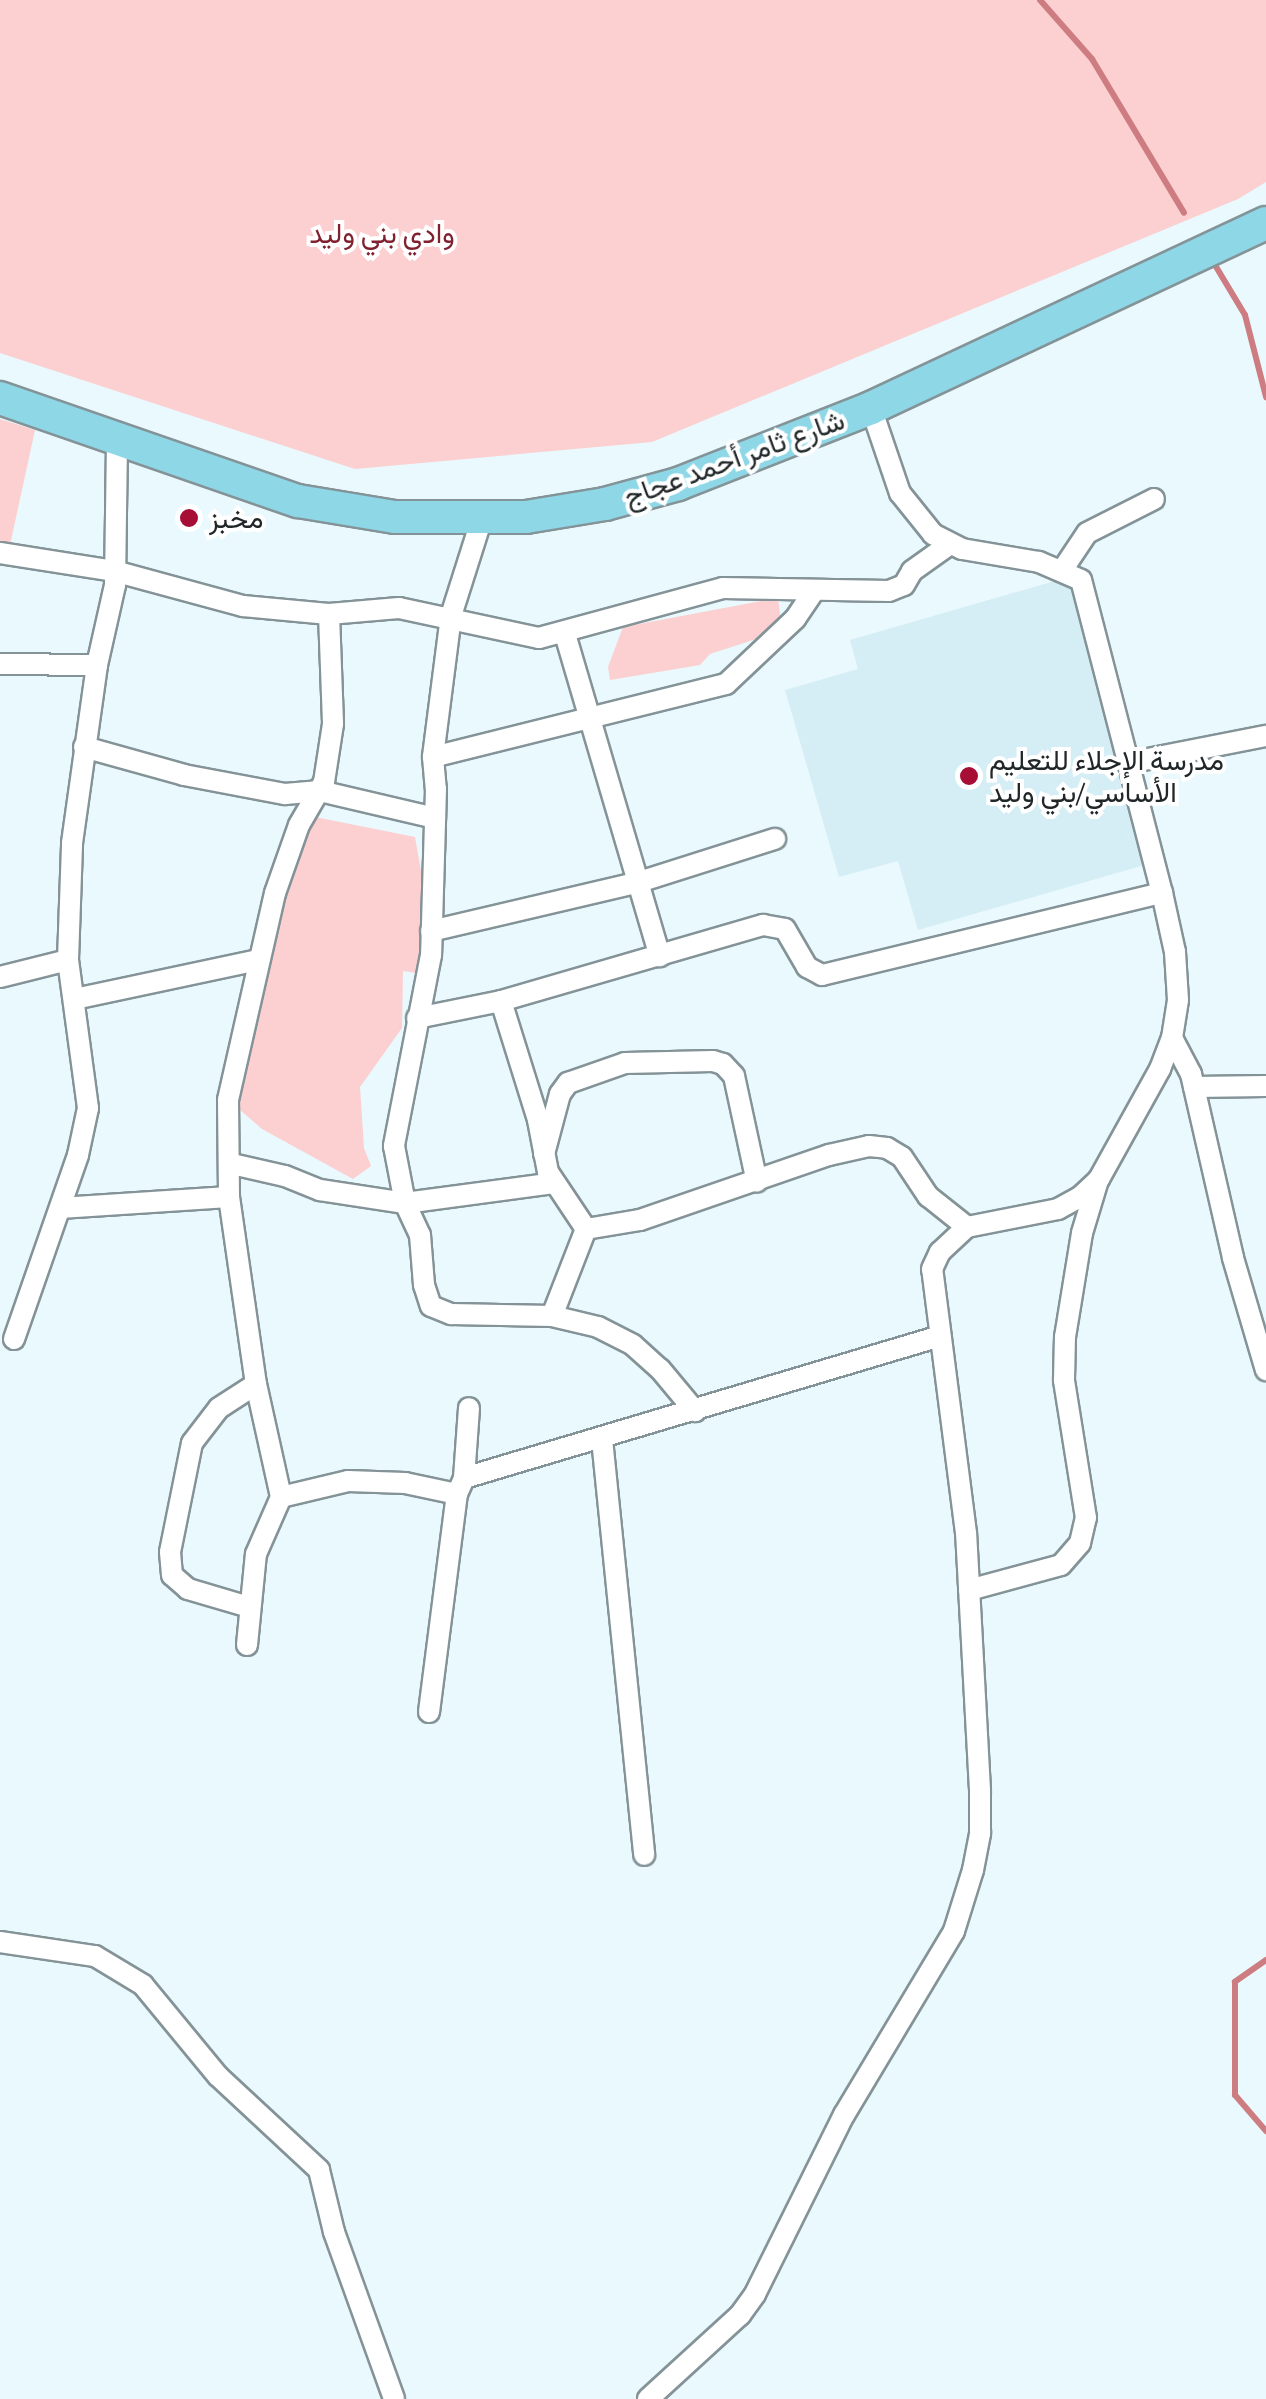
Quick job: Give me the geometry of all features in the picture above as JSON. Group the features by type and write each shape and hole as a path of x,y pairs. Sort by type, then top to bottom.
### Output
{"main road":[{"name":"شارع ثامر أحمد عجاج","path":"0,398 298,501 395,516 482,518 546,514 650,492 871,408 1266,223"}],"street":[{"path":"871,408 886,459 906,504 924,527 950,544 976,553 1063,569 1080,580 1176,952 1178,1000 1172,1038 1160,1069 1099,1178 1082,1233 1064,1338 1064,1380 1086,1518 1080,1544 1061,1565 969,1590"},
{"path":"14,1338 60,1208 88,1108 68,960 72,843 114,572 117,439"},
{"path":"1063,569 1087,533 1154,499"},
{"path":"482,518 451,616 433,757 435,818 428,984 417,1018 394,1146 405,1202 420,1236 431,1306 451,1314 552,1316 598,1326 633,1346 660,1369 695,1411"},
{"path":"0,553 114,572 243,606 329,614 399,608 540,638 724,588 876,593 898,588 912,571 950,544"},
{"path":"433,757 726,684 796,619 814,591"},
{"path":"247,1644 256,1554 281,1497 256,1384 229,1196 229,1090 259,960 294,838 320,792 333,724 329,614"},
{"path":"565,634 660,956"},
{"path":"0,664 97,665"},
{"path":"1128,763 1266,736"},
{"path":"84,747 201,778 284,794 320,792 435,818"},
{"path":"431,931 636,883 775,839"},
{"path":"417,1018 500,1001 773,924 786,929 806,966 822,975 1162,893"},
{"path":"0,977 68,960"},
{"path":"74,999 259,960"},
{"path":"500,1001 554,1184 586,1229"},
{"path":"1172,1038 1194,1087 1232,1258 1266,1370"},
{"path":"544,1154 560,1094 568,1083 625,1063 712,1061 734,1076 757,1182"},
{"path":"1194,1087 1266,1086"},
{"path":"586,1229 640,1220 830,1155 870,1146 887,1148 902,1157 928,1196 967,1228"},
{"path":"232,1164 285,1176 320,1190 405,1202 554,1184"},
{"path":"648,2399 740,2315 755,2294 844,2115 954,1931 980,1833 969,1590 932,1269 940,1252 967,1228 1058,1209 1080,1197 1099,1178"},
{"path":"60,1208 229,1196"},
{"path":"552,1316 586,1229"},
{"path":"281,1497 348,1481 460,1486 940,1336"},
{"path":"249,1608 188,1589 172,1575 170,1552 192,1443 219,1408 256,1384"},
{"path":"429,1712 469,1408"},
{"path":"602,1439 644,1855"},
{"path":"0,1942 95,1956 142,1986 218,2076 319,2170 334,2232 394,2399"}],"shaded area":[{"name":"مدرسة الإجلاء للتعليم الأساسي/بني وليد","path":"1072,576 1155,862 918,930 898,861 839,877 785,690 858,669 850,640"}],"green space":[{"name":"وادي بني وليد","path":"0,0 1266,0 1266,182 1238,199 652,442 355,469 0,353"},
{"path":"0,419 35,430 10,545 0,543"},
{"path":"778,598 781,621 772,634 710,654 700,665 610,680 608,667 623,627"},
{"path":"315,817 415,837 421,871 423,959 417,973 403,971 402,1028 360,1087 364,1148 371,1166 353,1179 262,1129 240,1110 241,1054 284,890"}],"waterway":[{"path":"1040,0 1092,59 1184,213"},
{"path":"1215,265 1245,315 1266,397"},
{"path":"1266,1960 1235,1982 1235,2095 1266,2131"}],"place":[{"name":"مخبز","path":"189,518"},
{"name":"مدرسة الإجلاء للتعليم الأساسي/بني وليد","path":"969,776"}]}
